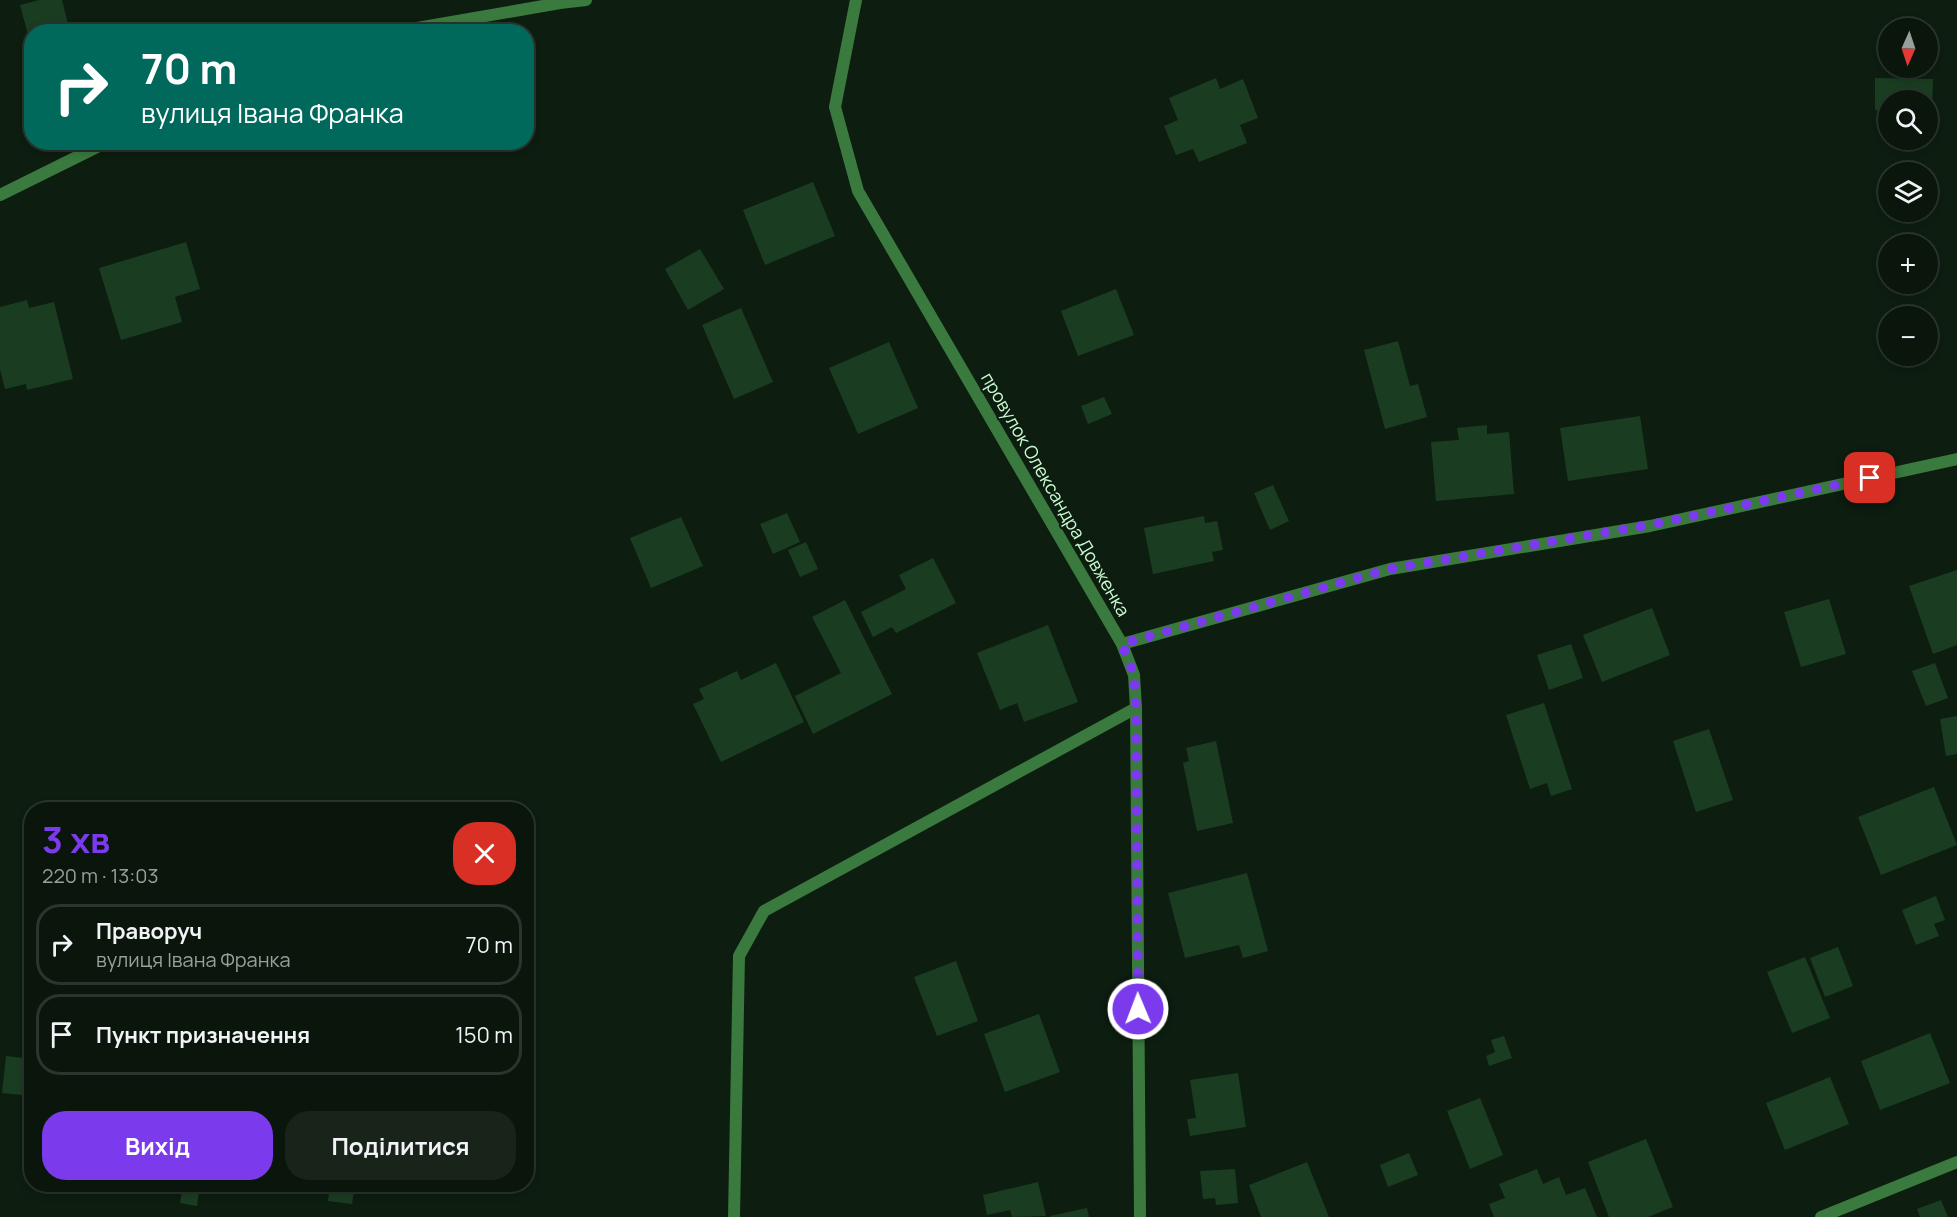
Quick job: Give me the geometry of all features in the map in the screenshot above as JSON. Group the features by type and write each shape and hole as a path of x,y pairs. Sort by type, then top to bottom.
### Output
{"street":[{"path":"440,24 585,0"},
{"name":"провулок Олександра Довженка","path":"856,0 835,107 858,191 1122,644 1134,675 1140,1217"},
{"path":"0,195 91,150"},
{"path":"1122,644 1390,569 1650,525 1957,459"},
{"path":"734,1217 739,956 764,911 1136,708"},
{"path":"1821,1217 1957,1162"}],"building":[{"path":"39,0 62,0 68,24 25,24 20,5"},
{"path":"1216,78 1220,89 1243,79 1258,118 1240,125 1247,143 1199,162 1193,149 1176,155 1164,126 1178,120 1169,98"},
{"path":"1875,78 1933,79 1933,90 1878,90 1878,110 1875,110"},
{"path":"813,182 835,236 765,265 743,210"},
{"path":"186,242 200,289 175,297 182,322 121,340 99,268"},
{"path":"700,249 724,289 688,310 665,269"},
{"path":"1116,289 1134,335 1078,356 1061,311"},
{"path":"27,300 29,308 54,302 73,379 27,390 26,384 5,389 0,369 0,307"},
{"path":"741,308 773,382 734,399 702,325"},
{"path":"1398,341 1410,386 1418,384 1427,417 1385,429 1364,350"},
{"path":"889,342 918,408 858,434 829,368"},
{"path":"1104,397 1112,414 1088,424 1081,406"},
{"path":"1640,416 1648,469 1568,481 1560,428"},
{"path":"1487,425 1487,434 1509,432 1514,494 1436,501 1431,442 1459,440 1457,428"},
{"path":"1273,485 1289,521 1270,530 1254,493"},
{"path":"787,513 800,542 773,554 760,524"},
{"path":"1204,516 1205,523 1217,521 1223,550 1212,552 1214,561 1153,574 1144,528"},
{"path":"681,517 703,566 651,588 630,538"},
{"path":"806,542 818,569 800,577 788,550"},
{"path":"933,558 956,603 896,633 892,627 873,637 861,612 906,589 899,575"},
{"path":"1957,570 1957,645 1933,654 1909,586"},
{"path":"1829,599 1846,654 1801,667 1784,612"},
{"path":"845,600 892,694 813,734 795,696 841,673 812,617"},
{"path":"1652,608 1670,655 1602,682 1583,635"},
{"path":"1048,625 1078,702 1024,722 1017,703 1000,710 977,653"},
{"path":"1571,644 1583,678 1549,690 1537,655"},
{"path":"776,663 804,722 721,762 693,704 704,699 699,689 737,671 741,680"},
{"path":"1935,663 1948,698 1926,706 1912,671"},
{"path":"1544,703 1572,789 1551,796 1547,783 1530,789 1506,715"},
{"path":"1957,716 1957,754 1946,756 1940,719"},
{"path":"1709,729 1733,800 1696,812 1673,741"},
{"path":"1216,741 1233,823 1197,831 1183,763 1189,761 1186,748"},
{"path":"1934,787 1957,845 1881,875 1858,817"},
{"path":"1247,873 1268,951 1243,958 1239,945 1185,958 1168,893"},
{"path":"1936,896 1945,920 1934,924 1939,936 1916,945 1902,910"},
{"path":"1838,947 1853,986 1825,997 1810,958"},
{"path":"1805,957 1830,1018 1792,1033 1767,972"},
{"path":"956,961 978,1021 937,1036 914,977"},
{"path":"1039,1014 1060,1072 1005,1092 984,1034"},
{"path":"1930,1033 1950,1083 1880,1110 1861,1061"},
{"path":"1504,1036 1512,1058 1489,1066 1486,1056 1495,1052 1491,1040"},
{"path":"6,1056 24,1058 24,1095 2,1093"},
{"path":"1238,1073 1246,1127 1190,1136 1187,1119 1196,1118 1190,1080"},
{"path":"1830,1077 1849,1124 1785,1150 1766,1103"},
{"path":"1480,1098 1503,1155 1470,1169 1447,1111"},
{"path":"1646,1139 1673,1207 1648,1217 1609,1217 1588,1162"},
{"path":"1409,1153 1418,1175 1388,1187 1380,1165"},
{"path":"1307,1162 1329,1217 1261,1217 1249,1185"},
{"path":"1235,1169 1238,1203 1216,1205 1215,1198 1203,1199 1200,1171"},
{"path":"1537,1169 1543,1184 1559,1177 1566,1195 1585,1188 1597,1217 1494,1217 1489,1204 1505,1198 1499,1184"},
{"path":"1038,1182 1046,1216 1012,1217 1010,1210 987,1215 983,1195"},
{"path":"182,1192 199,1192 197,1206 180,1203"},
{"path":"329,1192 354,1192 352,1204 328,1201"},
{"path":"1941,1200 1948,1217 1920,1217 1917,1209"},
{"path":"1087,1208 1089,1217 1050,1217 1050,1216"}],"route":[{"path":"1138,1009 1136,708 1134,675 1122,644 1390,569 1650,525 1870,478"}]}
